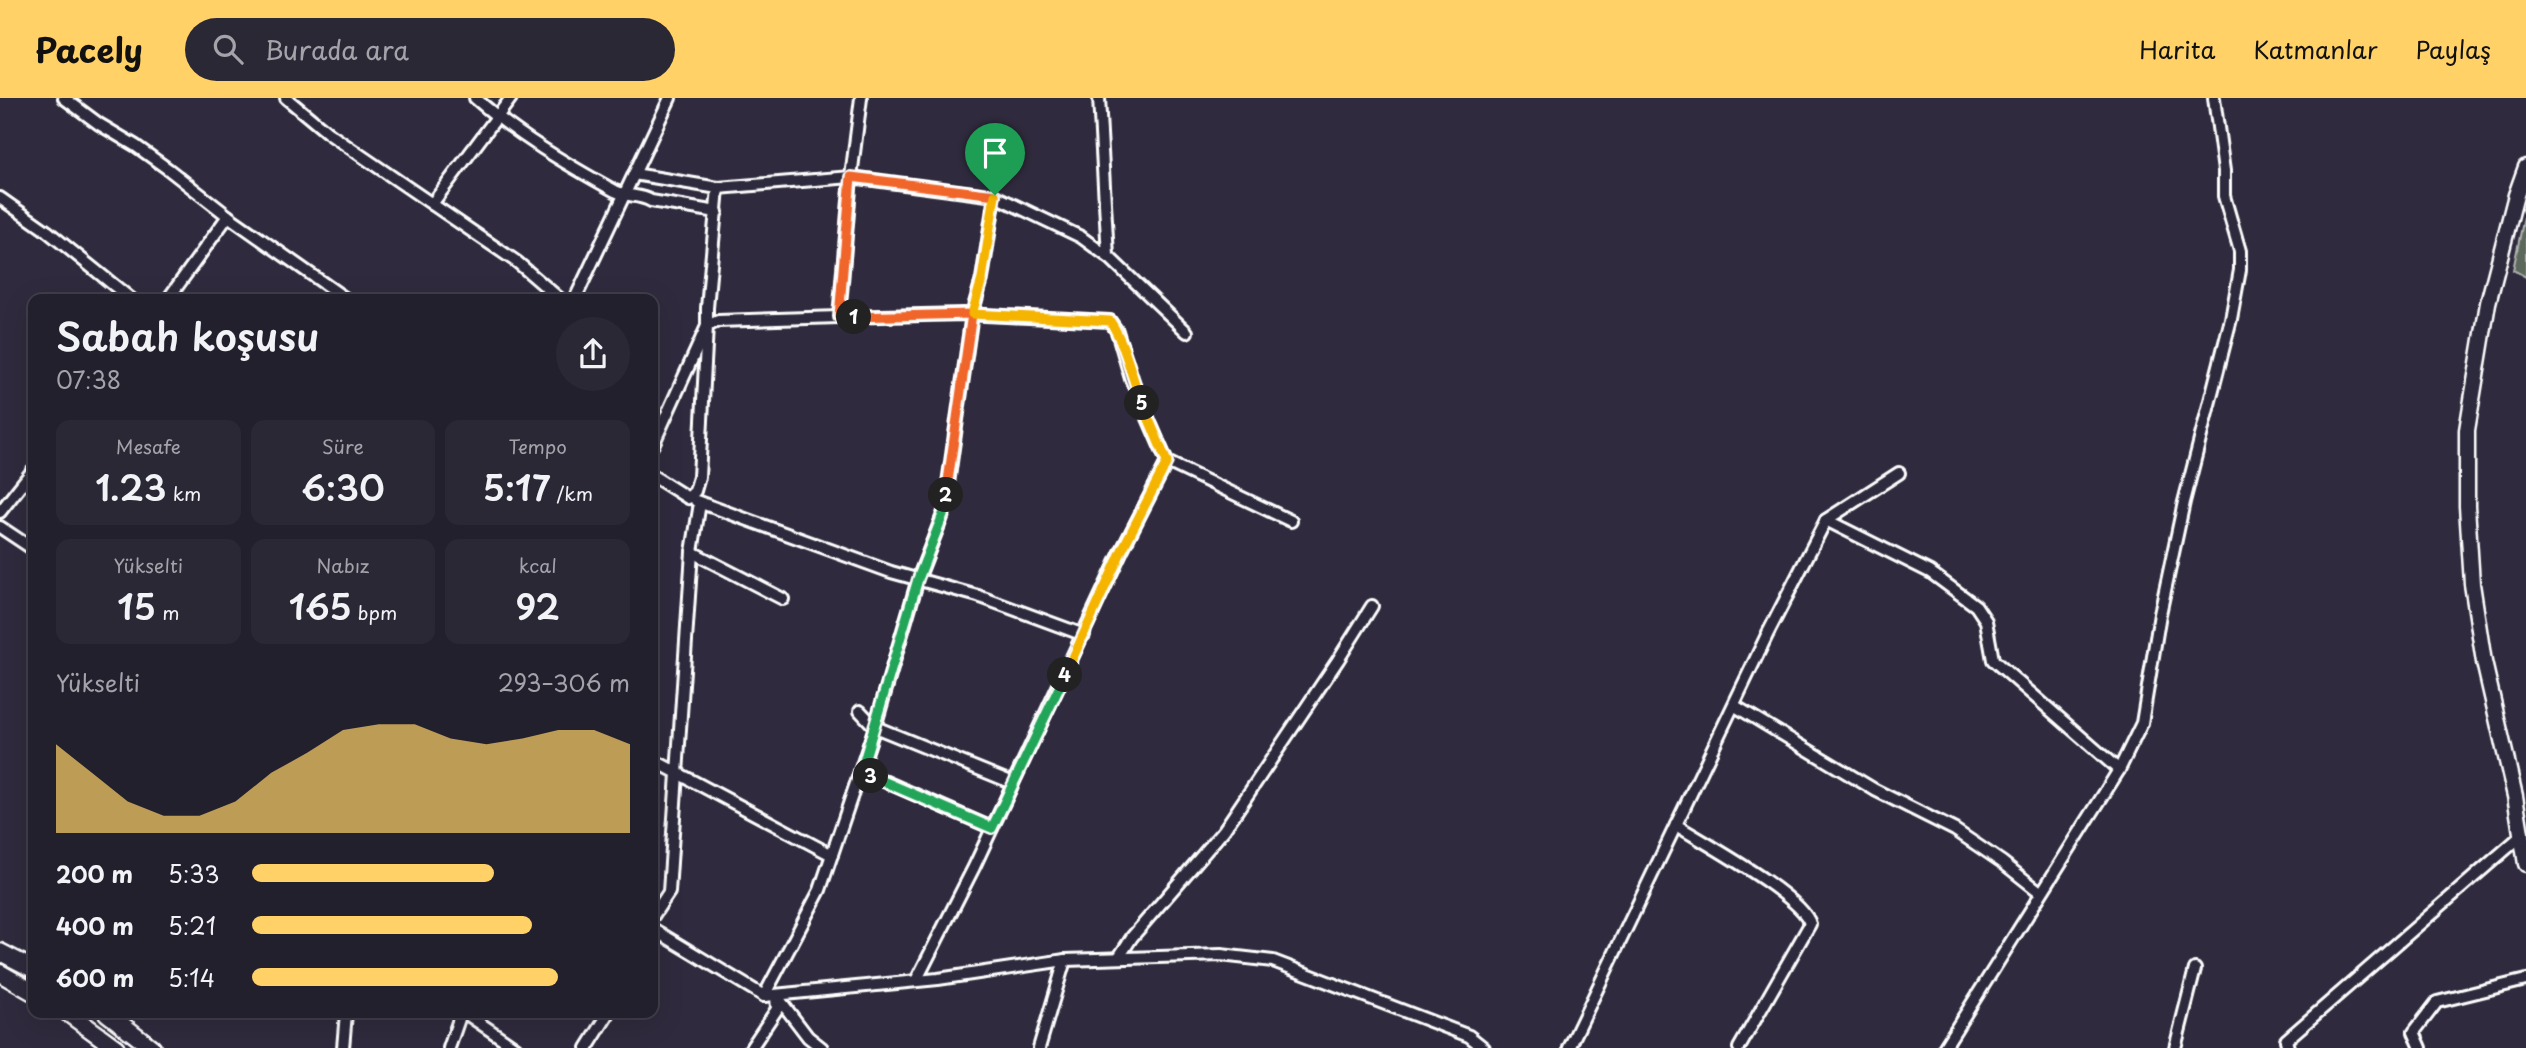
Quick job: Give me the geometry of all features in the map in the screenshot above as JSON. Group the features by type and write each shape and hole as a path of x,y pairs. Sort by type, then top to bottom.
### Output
{"main road":[{"path":"0,952 28,967"},
{"path":"0,973 28,989"},
{"path":"75,1018 116,1048"},
{"path":"113,1018 152,1048"}],"street":[{"path":"64,98 99,124 158,161 228,216 339,294"},
{"path":"286,98 328,133 517,262 554,294"},
{"path":"475,98 496,117 581,172 624,196 645,197 657,203 717,212"},
{"path":"432,204 511,98"},
{"path":"577,294 670,98"},
{"path":"839,317 861,98"},
{"path":"1099,98 1108,256"},
{"path":"1944,1048 2119,770 2142,723 2160,614 2184,502 2231,320 2240,270 2240,250 2224,196 2224,171 2214,98"},
{"path":"2526,167 2488,303 2467,443 2467,506 2472,584 2484,662 2526,864"},
{"path":"634,174 718,188 851,177 995,195 1082,237 1108,256 1187,332"},
{"path":"688,498 695,491 699,477 707,308 718,188"},
{"path":"770,995 820,890 875,727 918,579 944,512 972,314 982,279 995,195"},
{"path":"0,198 47,231 125,294"},
{"path":"172,294 228,216"},
{"path":"658,434 707,326 718,321 972,314 1110,321 1117,331 1131,379 1167,462 1291,521"},
{"path":"916,981 992,828 1122,550 1167,462"},
{"path":"1569,1048 1826,520 1899,473"},
{"path":"0,512 28,476"},
{"path":"658,479 700,503 891,572 978,596 1084,635"},
{"path":"658,909 670,892 692,552 700,503"},
{"path":"1826,520 1930,572 1976,606 1986,621 1993,660 2119,770"},
{"path":"0,527 28,546"},
{"path":"692,552 783,599"},
{"path":"1119,957 1132,937 1224,830 1372,606"},
{"path":"1735,706 1875,790 1955,830 2003,862 2040,892"},
{"path":"860,711 875,727 1013,783"},
{"path":"658,762 832,855"},
{"path":"861,771 992,828"},
{"path":"1676,825 1767,882 1801,909 1810,924 1739,1048"},
{"path":"2288,1048 2286,1040 2521,836"},
{"path":"658,932 770,995 808,1037 822,1048"},
{"path":"770,995 916,981 1065,960 1221,955 1273,961 1469,1036 1484,1048"},
{"path":"1039,1048 1065,960"},
{"path":"2175,1048 2195,969"},
{"path":"2421,1048 2414,1031 2437,1002 2526,980"},
{"path":"751,1048 777,1009 770,995"},
{"path":"343,1048 346,1018"},
{"path":"449,1048 461,1018"},
{"path":"471,1018 516,1048"},
{"path":"587,1048 606,1018"}],"green space":[{"path":"2526,207 2526,277 2513,270"}],"route":[{"path":"995,195 851,177 839,317 972,314 944,512 918,579 861,771 992,828 1122,550 1167,462 1131,379 1117,331 1110,321 972,314 982,279 995,195"}]}
